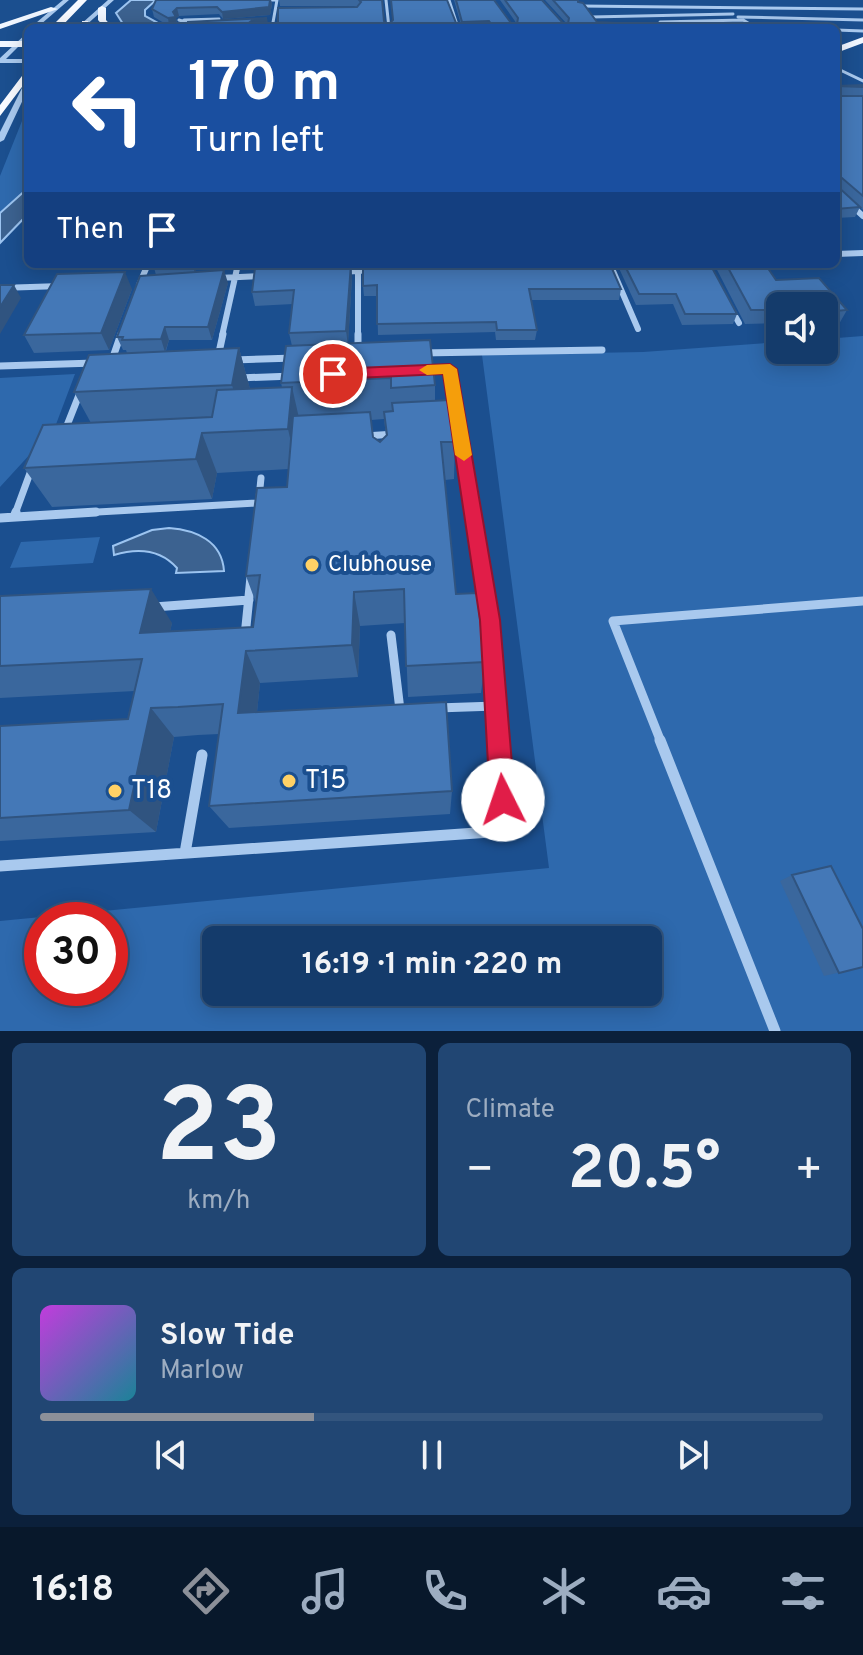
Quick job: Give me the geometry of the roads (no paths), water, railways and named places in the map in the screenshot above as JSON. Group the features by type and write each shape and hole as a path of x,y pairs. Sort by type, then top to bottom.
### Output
{"highway":[{"path":"59,24 83,0"},
{"path":"74,24 99,4"},
{"path":"10,73 24,44"},
{"path":"0,113 24,77"}],"main road":[{"path":"99,4 106,24"},
{"path":"0,27 54,9"},
{"path":"0,41 24,30"},
{"path":"840,50 863,40"},
{"path":"0,41 24,44"},
{"path":"840,51 863,47"}],"street":[{"path":"37,24 66,0"},
{"path":"85,24 99,4 111,0"},
{"path":"238,0 277,0 272,24"},
{"path":"386,0 389,24"},
{"path":"449,0 457,24"},
{"path":"642,0 662,24"},
{"path":"711,0 750,24"},
{"path":"837,0 848,7"},
{"path":"580,6 720,5 863,9"},
{"path":"587,6 594,24"},
{"path":"274,11 288,11"},
{"path":"219,19 223,13"},
{"path":"591,17 733,14"},
{"path":"738,17 863,20"},
{"path":"190,24 179,20 232,20"},
{"path":"679,24 743,20"},
{"path":"840,30 863,31"},
{"path":"0,61 24,44"},
{"path":"0,61 24,61"},
{"path":"840,70 863,81"},
{"path":"0,140 24,89"},
{"path":"840,196 863,216"},
{"path":"840,200 845,200"},
{"path":"840,254 863,253"},
{"path":"136,296 147,268"},
{"path":"218,361 237,268"},
{"path":"327,272 352,268"},
{"path":"358,268 358,355"},
{"path":"367,268 386,270"},
{"path":"612,268 638,329"},
{"path":"204,279 266,276"},
{"path":"125,283 156,282"},
{"path":"0,288 78,285"},
{"path":"726,299 739,323"},
{"path":"111,363 126,323"},
{"path":"404,353 602,350"},
{"path":"343,356 374,355"},
{"path":"202,361 299,358"},
{"path":"257,377 259,359"},
{"path":"0,366 126,362"},
{"path":"0,866 505,831 490,620 450,369 402,371"},
{"path":"224,379 307,375"},
{"path":"273,389 275,377"},
{"path":"61,439 83,385 99,384"},
{"path":"446,431 460,431"},
{"path":"352,437 405,434"},
{"path":"378,435 380,448"},
{"path":"14,517 38,453"},
{"path":"257,517 261,478"},
{"path":"0,518 258,503"},
{"path":"244,644 252,572"},
{"path":"140,608 249,600"},
{"path":"775,1031 613,621 863,601"},
{"path":"391,635 400,710"},
{"path":"427,709 496,706"},
{"path":"385,711 413,709"},
{"path":"185,853 202,755"}],"place":[{"name":"Clubhouse","path":"312,565"},
{"name":"T15","path":"289,781"},
{"name":"T18","path":"115,791"}]}
